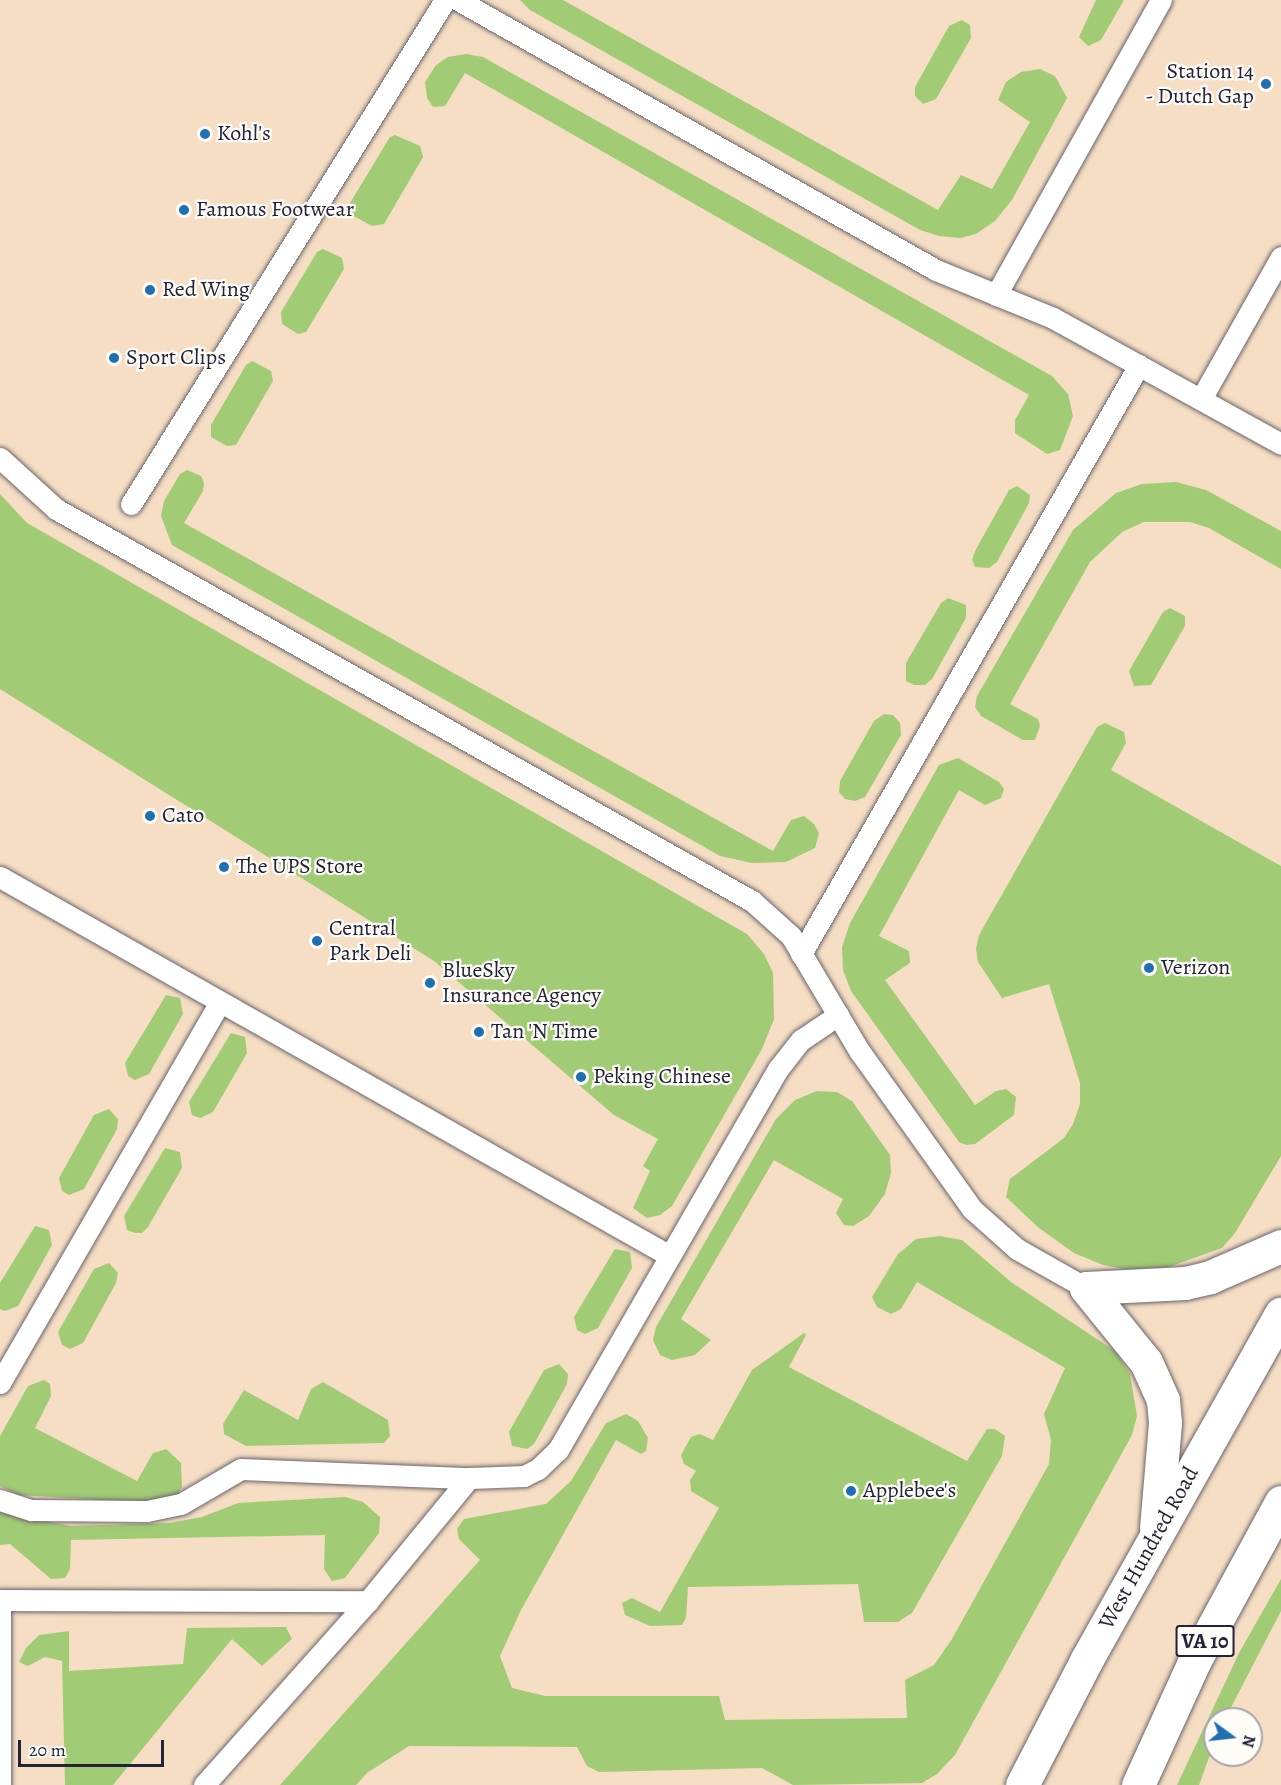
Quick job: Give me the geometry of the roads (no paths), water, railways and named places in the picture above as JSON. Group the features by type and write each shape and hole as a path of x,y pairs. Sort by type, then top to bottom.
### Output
{"main road":[{"path":"1086,1288 1185,1283 1210,1277 1281,1246"},
{"path":"1086,1288 1146,1362 1163,1400 1165,1424 1155,1538"},
{"name":"West Hundred Road","path":"1022,1785 1155,1538 1281,1314"},
{"name":"VA 10","path":"1138,1785 1194,1662 1281,1502"}],"lane":[{"path":"131,504 445,0"},
{"path":"458,0 936,270 1053,318 1281,444"},
{"path":"996,295 1161,0"},
{"path":"1201,399 1281,257"},
{"path":"801,954 1139,365"},
{"path":"0,458 56,509 752,901 791,936 860,1052 972,1209 1017,1249 1086,1288"},
{"path":"0,877 219,1003 668,1255"},
{"path":"0,1383 219,1003"},
{"path":"0,1500 31,1510 147,1511 180,1504 242,1469 469,1478 524,1476 538,1469 558,1450 668,1255 778,1069 801,1040 838,1015"},
{"path":"204,1785 368,1601 469,1478"},
{"path":"0,1785 0,1600 368,1601"}],"place":[{"name":"Station 14 - Dutch Gap","path":"1266,84"},
{"name":"Kohl's","path":"205,134"},
{"name":"Famous Footwear","path":"184,210"},
{"name":"Red Wing","path":"150,290"},
{"name":"Sport Clips","path":"114,358"},
{"name":"Cato","path":"150,816"},
{"name":"The UPS Store","path":"224,867"},
{"name":"Central Park Deli","path":"317,941"},
{"name":"Verizon","path":"1149,968"},
{"name":"BlueSky Insurance Agency","path":"430,983"},
{"name":"Tan 'N Time","path":"479,1032"},
{"name":"Peking Chinese","path":"581,1077"},
{"name":"Applebee's","path":"851,1491"}]}
